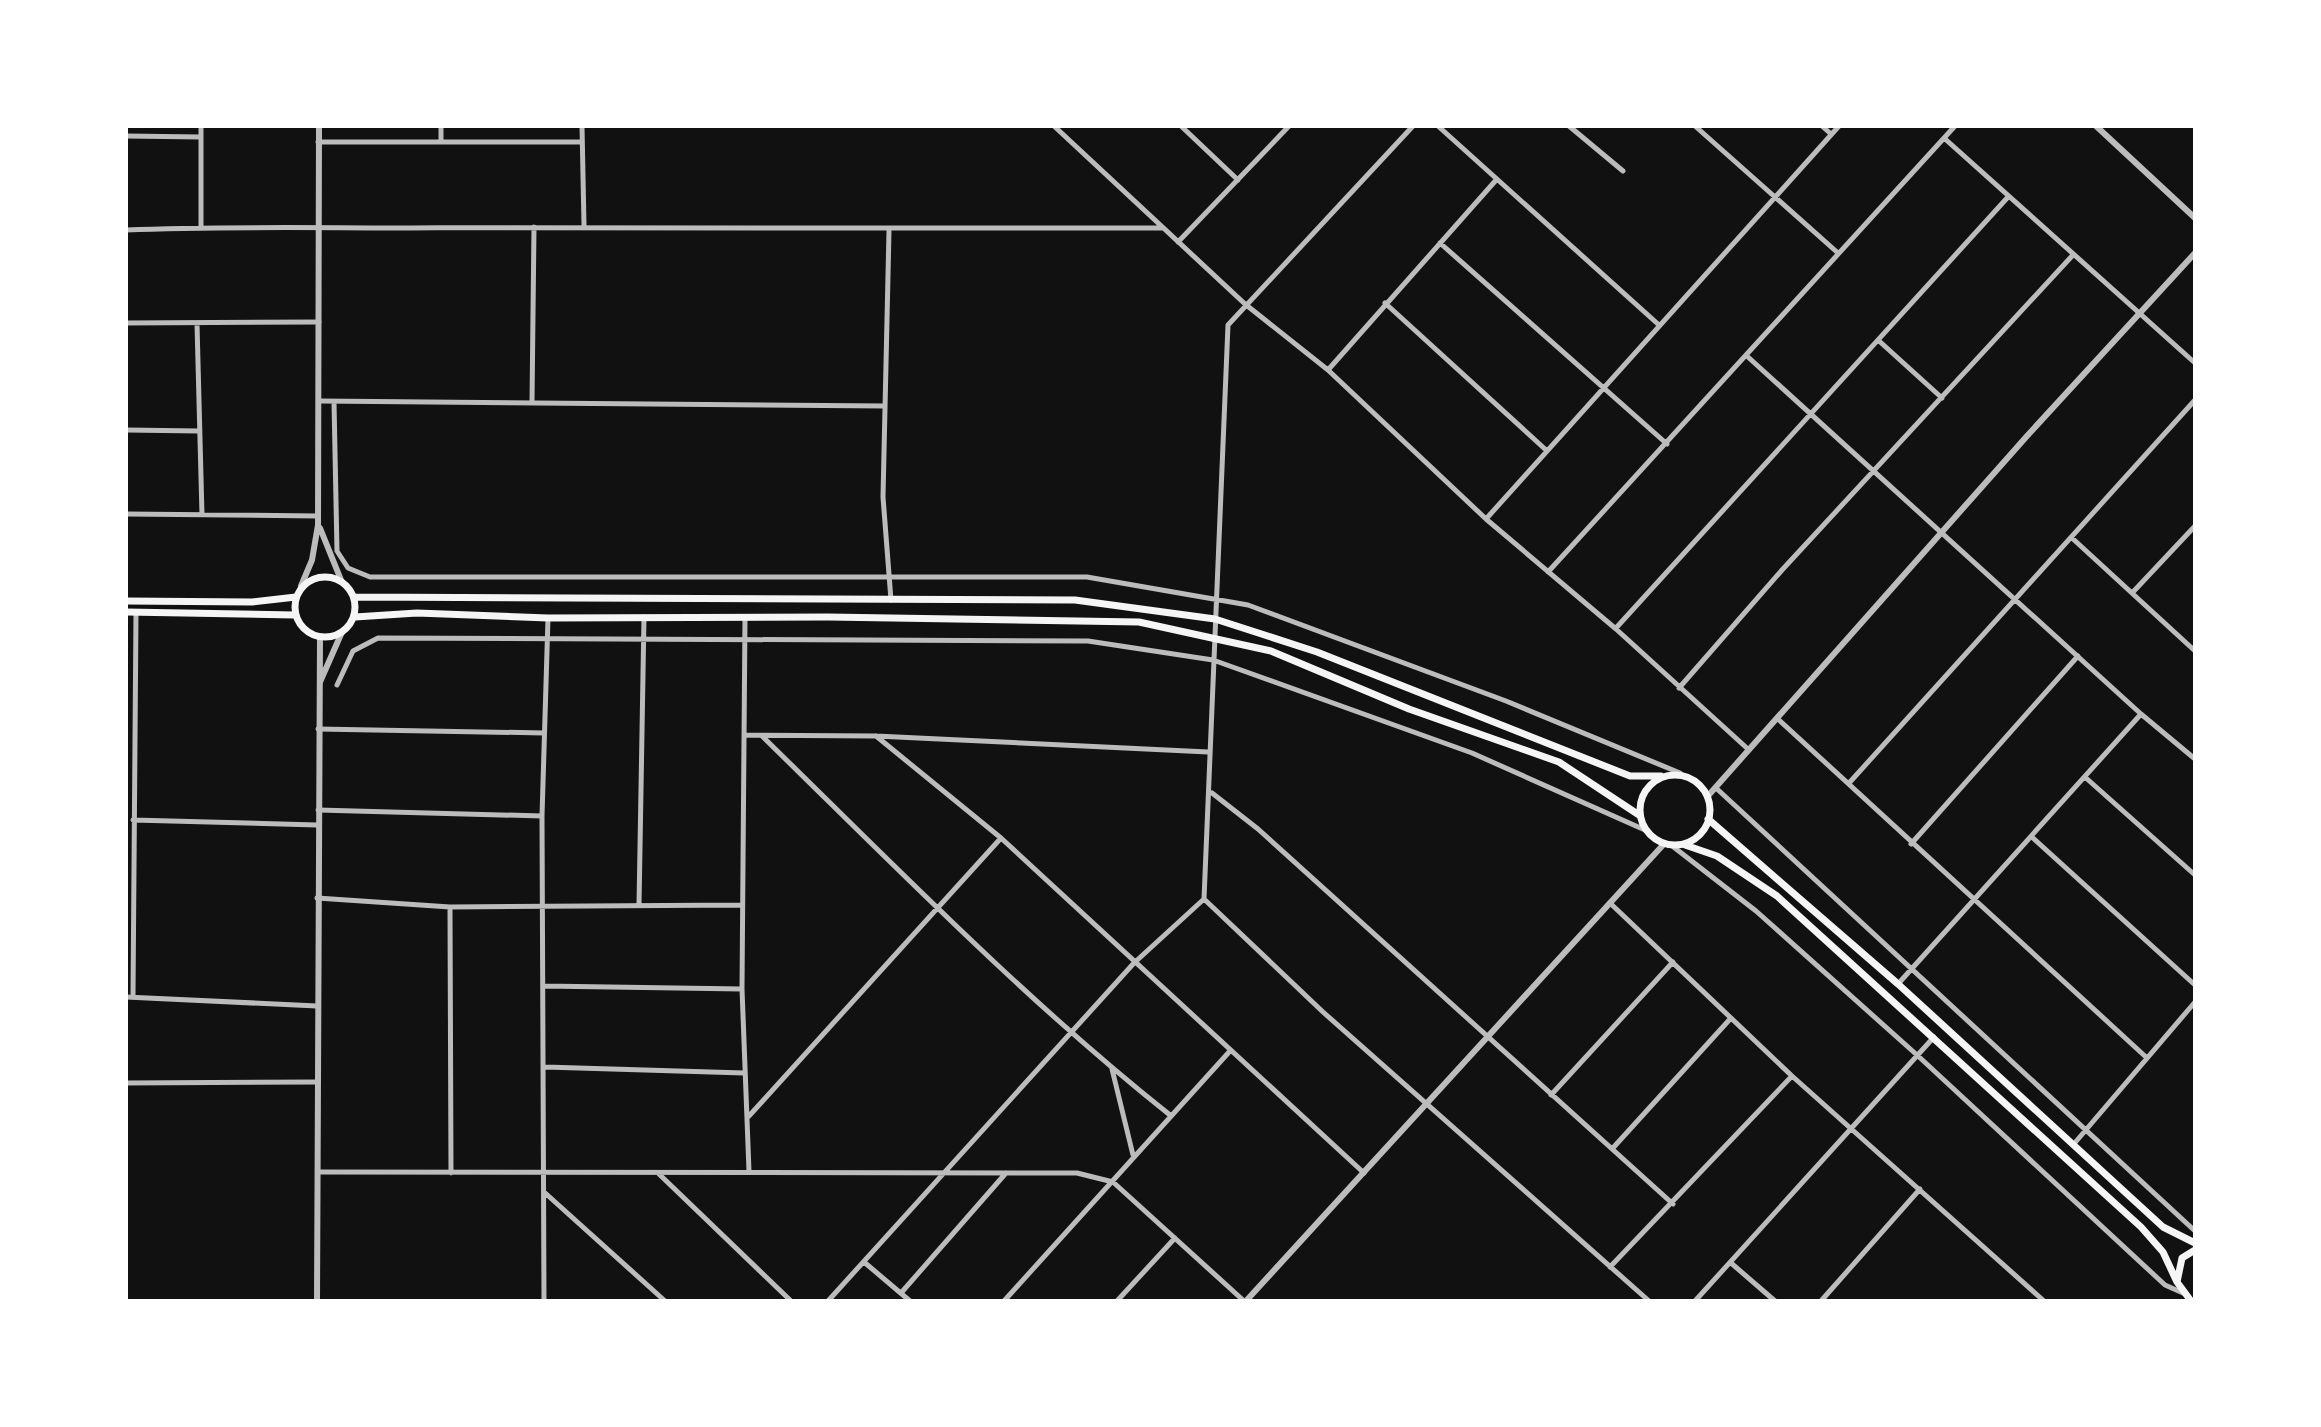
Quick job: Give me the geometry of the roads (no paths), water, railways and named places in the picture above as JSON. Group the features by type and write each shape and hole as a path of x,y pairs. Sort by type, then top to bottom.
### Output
{"main road":[{"path":"322,580 341,580 355,597 355,617 342,632 320,637 307,631 295,615 296,597 301,586 322,580"},
{"path":"126,601 252,602 296,597"},
{"path":"355,597 1075,600 1215,619 1317,652 1630,776 1680,773 1696,782 1707,797 1708,819 1703,834 1685,845"},
{"path":"126,612 295,615"},
{"path":"355,617 417,613 548,618 644,616 1139,622 1214,636 1271,651 1409,709 1559,762 1639,815"},
{"path":"1661,776 1642,791 1639,815 1645,830 1667,845 1685,845 1717,856 1777,896 2141,1227 2163,1252 2187,1299"},
{"path":"1708,819 1898,984 2163,1227 2195,1243"},
{"path":"2177,1282 2182,1258 2195,1250"}],"street":[{"path":"201,126 201,227"},
{"path":"301,586 312,560 318,525 319,126"},
{"path":"441,126 441,141"},
{"path":"582,126 584,225"},
{"path":"1054,126 1245,304 1328,370 1486,519 1616,629 1750,751"},
{"path":"1181,126 1238,180"},
{"path":"1178,242 1289,126"},
{"path":"828,1301 1134,963 1204,899 1211,792 1208,752 1228,325 1413,126"},
{"path":"1438,126 1659,325"},
{"path":"1569,126 1623,171"},
{"path":"1695,126 1838,253"},
{"path":"1822,126 1831,134"},
{"path":"1486,519 1839,126"},
{"path":"1548,572 1748,357 1955,126"},
{"path":"2096,126 2195,218"},
{"path":"126,136 201,137"},
{"path":"1944,138 2072,256 2195,363"},
{"path":"318,142 582,142"},
{"path":"1328,370 1497,179"},
{"path":"1616,629 1814,415 2008,197"},
{"path":"126,230 584,225 889,231 1162,228"},
{"path":"532,403 534,227"},
{"path":"889,231 883,497 892,579 891,600"},
{"path":"1440,243 1667,444"},
{"path":"1707,797 1944,534 2027,436 2195,253"},
{"path":"1679,688 1782,570 2072,256"},
{"path":"1385,303 1546,450"},
{"path":"126,323 319,322"},
{"path":"197,324 202,515"},
{"path":"1878,340 1942,398"},
{"path":"1748,357 2141,714 2195,759"},
{"path":"1850,782 2195,400"},
{"path":"320,401 885,406"},
{"path":"334,402 337,551 348,568 370,577 1087,577 1248,605 1506,701 1680,773"},
{"path":"126,430 199,431"},
{"path":"126,514 318,516"},
{"path":"318,525 341,580"},
{"path":"2132,592 2195,526"},
{"path":"2187,535 2195,542"},
{"path":"2072,538 2195,651"},
{"path":"136,612 130,997 317,1006"},
{"path":"639,905 644,616"},
{"path":"745,617 742,989 749,1171"},
{"path":"544,1301 542,816 548,618"},
{"path":"319,685 342,632"},
{"path":"317,1301 317,729 320,637"},
{"path":"337,685 353,651 378,638 1088,641 1213,660 1472,753 1645,830"},
{"path":"1911,844 2078,656"},
{"path":"1898,984 2033,838 2141,714"},
{"path":"1779,720 2147,1058"},
{"path":"317,729 545,733"},
{"path":"744,735 876,736 1208,752"},
{"path":"762,736 937,908 1112,1068 1170,1115"},
{"path":"876,736 1001,838 1364,1173"},
{"path":"2086,778 2195,875"},
{"path":"1716,788 2195,1231"},
{"path":"1211,792 1258,829 1673,1204"},
{"path":"317,810 542,816"},
{"path":"133,820 317,825"},
{"path":"749,1116 1001,838"},
{"path":"2033,838 2195,985"},
{"path":"318,1172 1077,1173 1113,1182 1245,1301 1610,903 1667,845 1756,911 2165,1285 2187,1299"},
{"path":"317,898 450,907 742,905"},
{"path":"1204,899 1323,1012 1649,1301"},
{"path":"1610,903 1792,1076 2044,1301"},
{"path":"450,907 451,1173"},
{"path":"1551,1095 1673,962"},
{"path":"544,986 742,989"},
{"path":"2073,1145 2195,1002"},
{"path":"1612,1149 1731,1018"},
{"path":"1695,1301 1934,1037"},
{"path":"1004,1301 1230,1051"},
{"path":"545,1067 744,1073"},
{"path":"1112,1068 1133,1155"},
{"path":"1610,1267 1792,1076"},
{"path":"126,1083 317,1082"},
{"path":"901,1293 1006,1172"},
{"path":"658,1173 791,1301"},
{"path":"1821,1301 1920,1189"},
{"path":"543,1191 665,1301"},
{"path":"1117,1301 1175,1238"},
{"path":"864,1262 910,1301"},
{"path":"1731,1263 1775,1301"}]}
